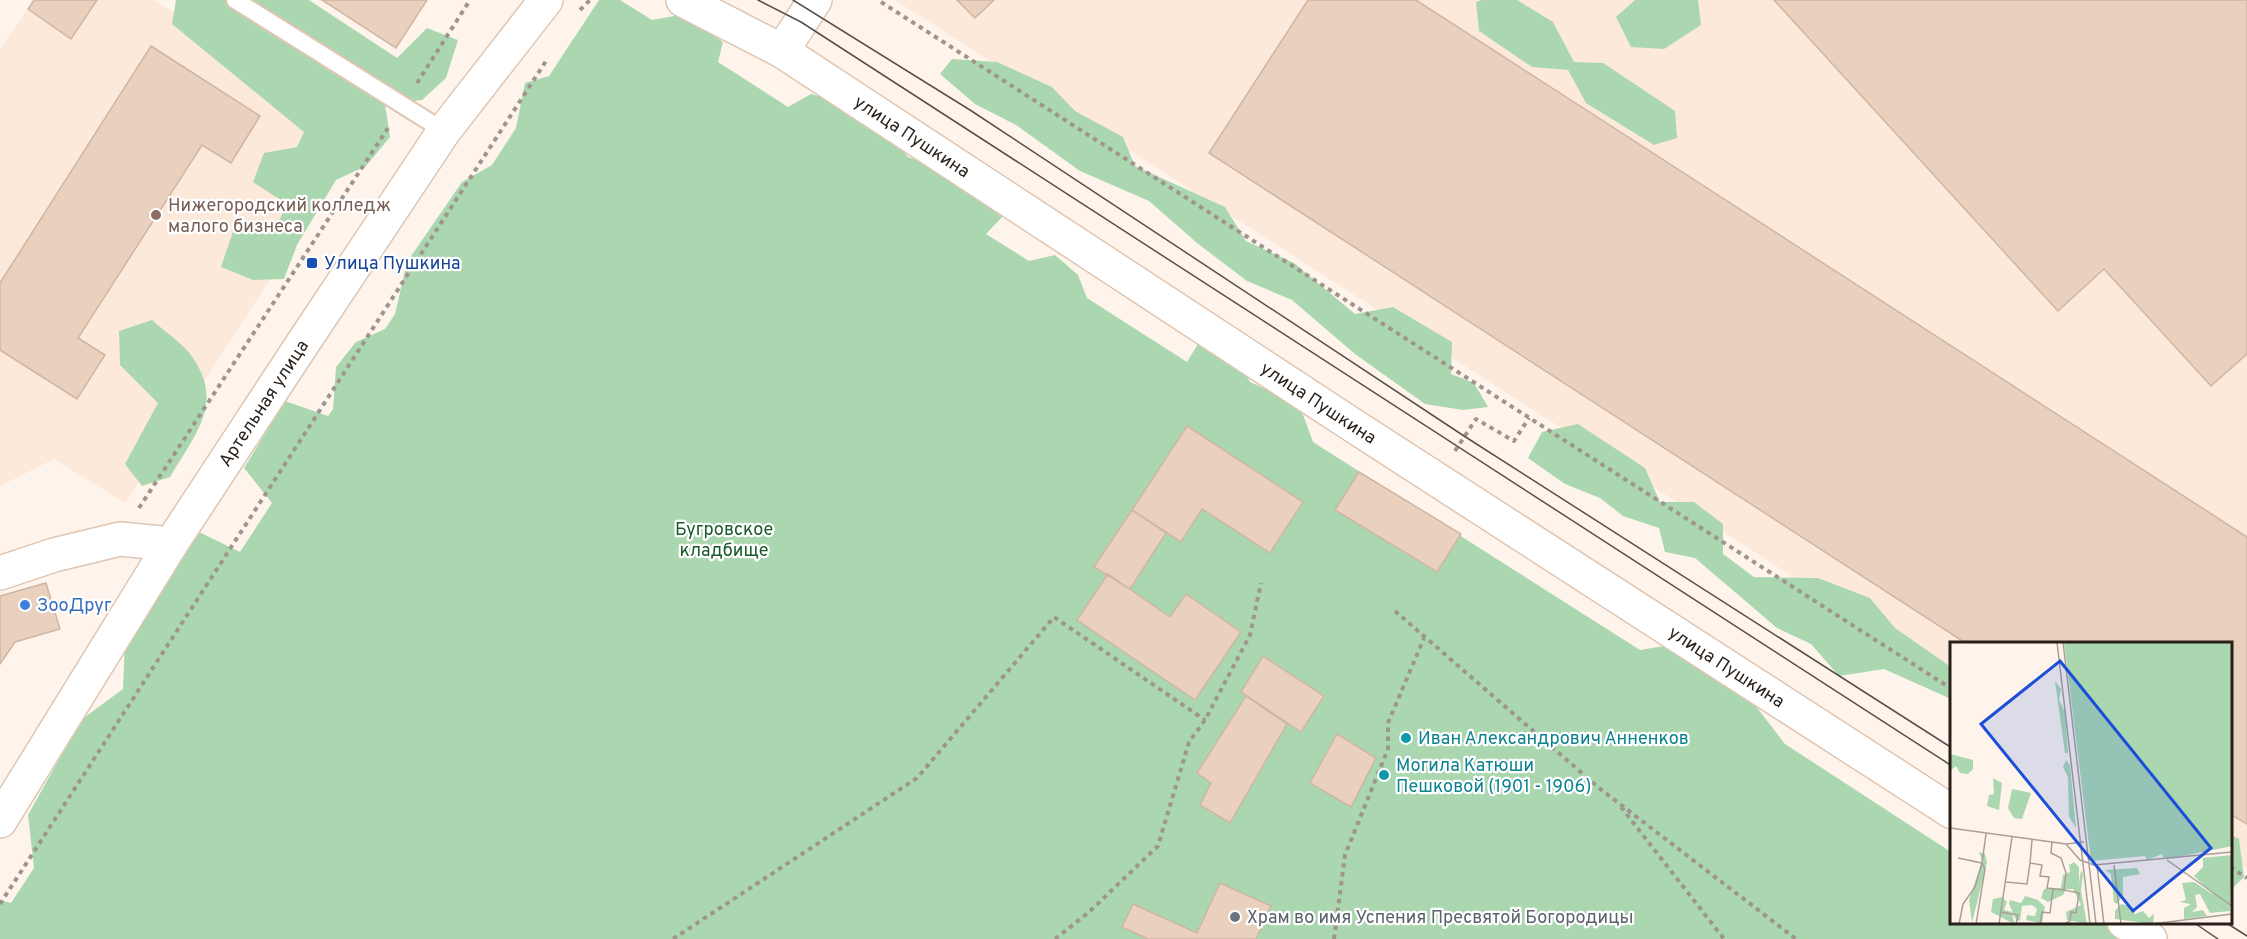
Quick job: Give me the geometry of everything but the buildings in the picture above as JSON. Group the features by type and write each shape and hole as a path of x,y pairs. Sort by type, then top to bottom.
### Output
{"street":[{"name":"улица Пушкина","path":"683,0 783,51 1357,428 1438,478 1950,811"},
{"path":"783,51 815,0"},
{"name":"Артельная улица","path":"0,821 171,544 444,131 534,3"},
{"path":"0,573 54,555 120,539 171,544"},
{"path":"2127,924 2150,939"}],"lane":[{"path":"235,0 444,131"}],"path":[{"path":"120,539 470,0"},
{"path":"576,14 590,0"},
{"path":"881,1 1950,688"},
{"path":"0,904 550,54"},
{"path":"1438,478 1476,418 1514,441 1529,418"},
{"path":"1055,939 1088,913 1158,846 1189,742 1204,720 1250,635 1261,583"},
{"path":"1395,611 1617,802 1797,939"},
{"path":"673,939 917,778 1054,617 1204,720"},
{"path":"1334,939 1345,855 1388,748 1388,723 1424,638"},
{"path":"1617,802 1724,939"},
{"path":"2232,868 2247,878"}],"shaded area":[{"name":"Нижегородский колледж малого бизнеса","path":"34,0 154,0 365,133 125,503 54,459 0,486 0,50"},
{"path":"895,0 2247,0 2247,868 2232,858 2232,642 1950,642 1950,677"}],"green space":[{"path":"176,0 309,0 397,58 427,28 458,40 446,78 422,100 385,104 390,137 366,166 336,180 297,245 284,279 253,280 221,267 235,226 279,221 287,204 253,182 264,153 297,147 304,132 172,24"},
{"name":"Бугровское кладбище","path":"599,0 620,0 652,20 685,14 723,42 718,62 788,107 811,94 870,110 908,157 989,185 1003,216 986,234 1029,261 1055,255 1078,275 1087,298 1187,362 1198,344 1236,358 1250,382 1299,404 1313,442 1640,650 1664,646 1741,687 1785,744 1950,851 1950,924 2115,924 2140,939 0,939 0,900 11,903 34,868 28,815 81,720 123,689 125,640 197,531 240,552 272,503 244,468 285,401 328,416 333,409 336,367 356,342 385,329 395,314 407,262 462,182 492,165 516,128 525,83 549,76"},
{"path":"1517,0 1553,22 1574,62 1603,63 1675,111 1677,138 1654,145 1586,103 1568,70 1532,67 1479,31 1476,2"},
{"path":"1635,0 1698,0 1701,25 1664,49 1631,47 1616,17"},
{"path":"952,59 997,62 1052,87 1075,111 1123,137 1135,166 1225,207 1246,241 1294,263 1355,314 1393,307 1452,342 1451,374 1474,383 1488,407 1463,410 1425,404 1355,354 1292,300 1247,281 1197,243 1149,201 1080,171 1016,125 975,104 940,74"},
{"path":"152,320 180,343 193,358 202,375 206,390 206,405 196,434 170,477 142,486 125,464 158,403 120,365 119,331"},
{"path":"1578,424 1645,468 1660,502 1694,502 1723,524 1723,554 1754,577 1818,578 1870,598 1895,628 1950,666 1950,699 1884,669 1839,676 1811,644 1777,628 1695,558 1665,552 1659,528 1623,516 1600,498 1565,484 1528,458 1542,432"},
{"path":"2232,836 2239,839 2244,877 2232,889"}],"tram line":[{"path":"758,0 801,22 1950,765"},
{"path":"793,0 970,110 1464,436 1950,747"},
{"path":"2196,924 2218,939"},
{"path":"2228,924 2247,936"}],"place":[{"name":"Нижегородский колледж малого бизнеса","path":"156,215"},
{"name":"Улица Пушкина","path":"312,263"},
{"name":"ЗооДруг","path":"25,605"},
{"name":"Иван Александрович Анненков","path":"1406,738"},
{"name":"Могила Катюши Пешковой (1901 - 1906)","path":"1384,775"},
{"name":"Храм во имя Успения Пресвятой Богородицы","path":"1235,917"}]}
